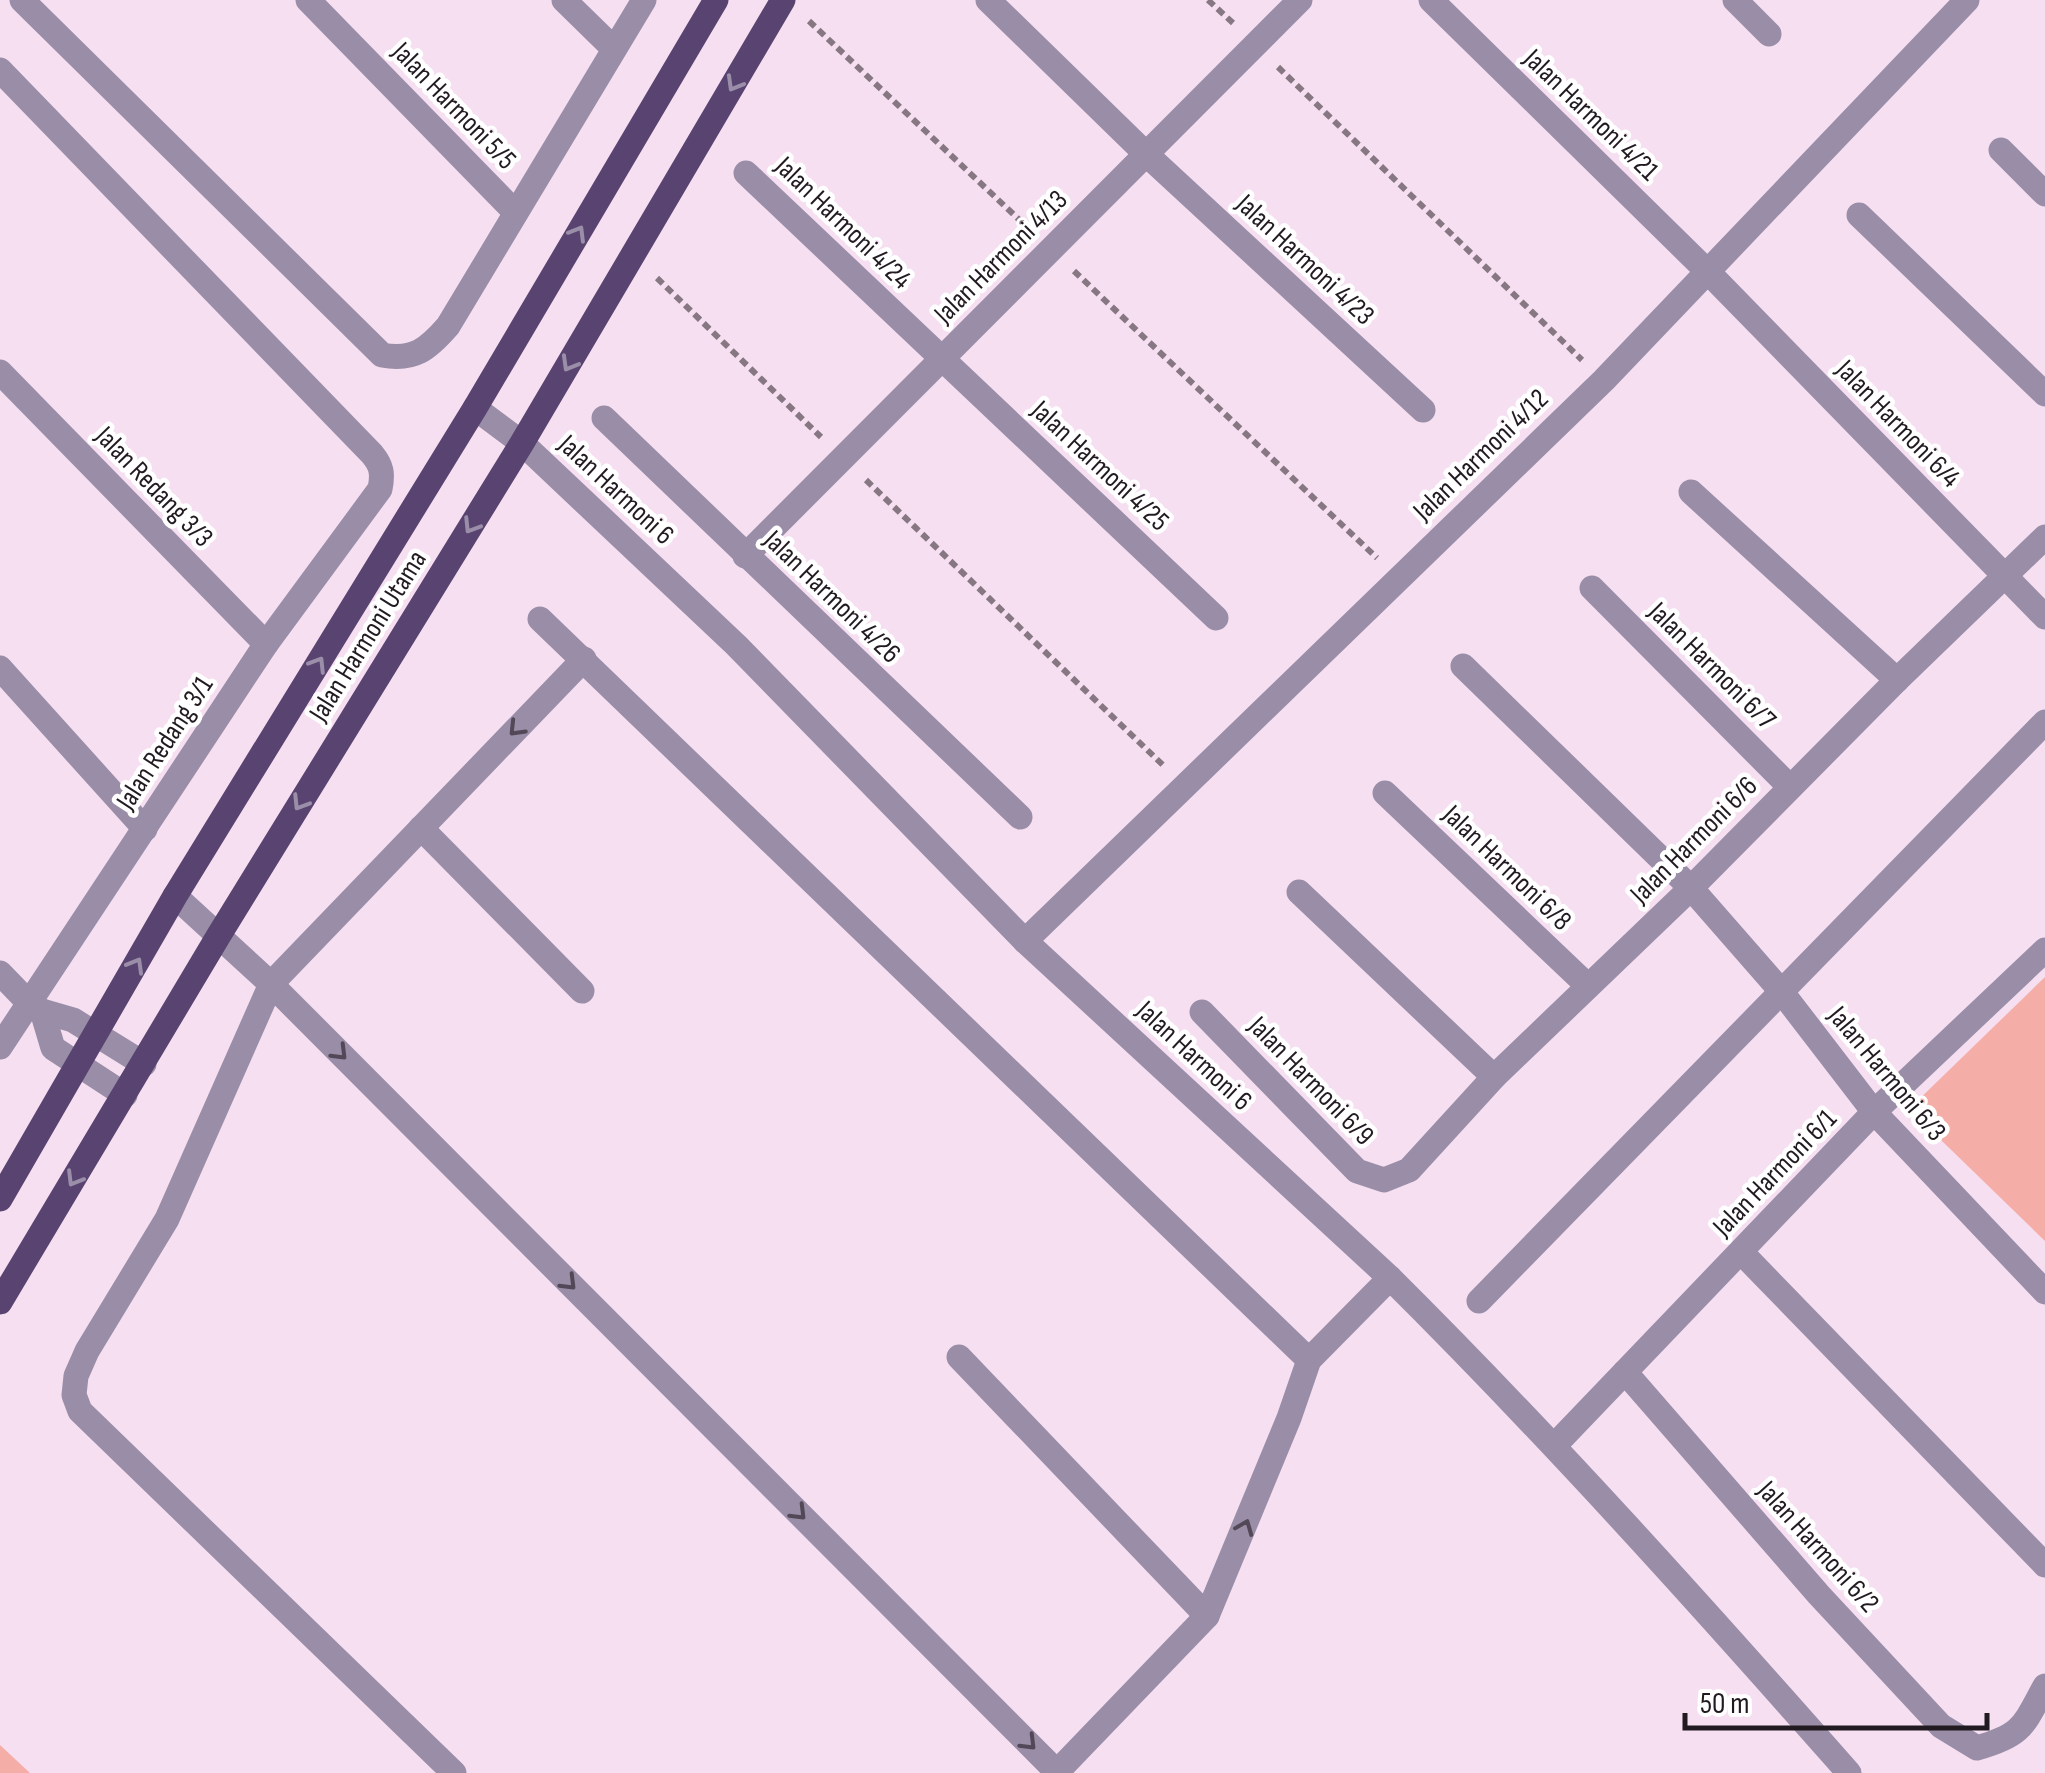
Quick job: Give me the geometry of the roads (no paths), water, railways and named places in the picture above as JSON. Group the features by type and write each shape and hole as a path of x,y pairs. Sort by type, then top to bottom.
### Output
{"main road":[{"name":"Jalan Harmoni Utama","path":"0,1200 176,896 476,408 716,0"},
{"name":"Jalan Harmoni Utama","path":"0,1302 219,935 790,5"}],"street":[{"path":"22,0 382,354 403,358 428,349 448,326 644,0"},
{"name":"Jalan Harmoni 5/5","path":"308,0 514,212"},
{"path":"564,0 614,49"},
{"name":"Jalan Harmoni 4/23","path":"988,0 1146,154 1423,410"},
{"name":"Jalan Harmoni 4/13","path":"745,556 1300,0"},
{"name":"Jalan Harmoni 4/21","path":"1431,0 1708,273"},
{"path":"1735,0 1769,34"},
{"name":"Jalan Harmoni 4/12","path":"1025,942 1604,380 1967,0"},
{"name":"Jalan Redang 3/1","path":"0,70 372,454 383,475 380,489 266,644 145,828 36,1007 0,1047"},
{"path":"2001,150 2045,194"},
{"name":"Jalan Harmoni 4/24","path":"746,172 942,358"},
{"path":"1859,215 2045,394"},
{"name":"Jalan Harmoni 6/4","path":"1708,273 2045,617"},
{"name":"Jalan Harmoni 4/25","path":"942,358 1216,618"},
{"name":"Jalan Redang 3/3","path":"0,372 266,644"},
{"name":"Jalan Harmoni 6","path":"476,408 522,443 736,645 1025,942 1390,1278 1555,1445 1848,1773"},
{"name":"Jalan Harmoni 4/26","path":"604,418 1020,817"},
{"path":"1691,492 1897,680"},
{"name":"Jalan Harmoni 6/6","path":"1384,1180 1409,1170 1494,1077 2045,538"},
{"name":"Jalan Harmoni 6/7","path":"1592,588 1790,787"},
{"path":"540,619 1308,1360"},
{"path":"454,1773 98,1430 80,1411 74,1394 76,1376 87,1351 167,1219 271,984 584,660"},
{"name":"Jalan Harmoni 6/3","path":"1463,666 1691,888 1781,991 1874,1112 2045,1292"},
{"path":"0,668 145,828"},
{"path":"1479,1301 2045,722"},
{"name":"Jalan Harmoni 6/8","path":"1385,793 1588,986"},
{"path":"422,828 582,991"},
{"path":"1299,892 1494,1077"},
{"path":"176,896 271,984 1057,1772 1206,1616 1289,1418 1308,1360 1390,1278"},
{"name":"Jalan Harmoni 6/1","path":"1555,1445 1874,1112 2045,950"},
{"path":"0,973 36,1007 73,1020 144,1064"},
{"path":"36,1007 53,1048 125,1095"},
{"name":"Jalan Harmoni 6/9","path":"1202,1012 1357,1171 1384,1180"},
{"path":"1741,1252 2045,1565"},
{"path":"958,1357 1206,1616"},
{"name":"Jalan Harmoni 6/2","path":"1626,1372 1820,1595 1941,1726 1977,1748 2000,1742 2021,1730 2045,1686"}]}
